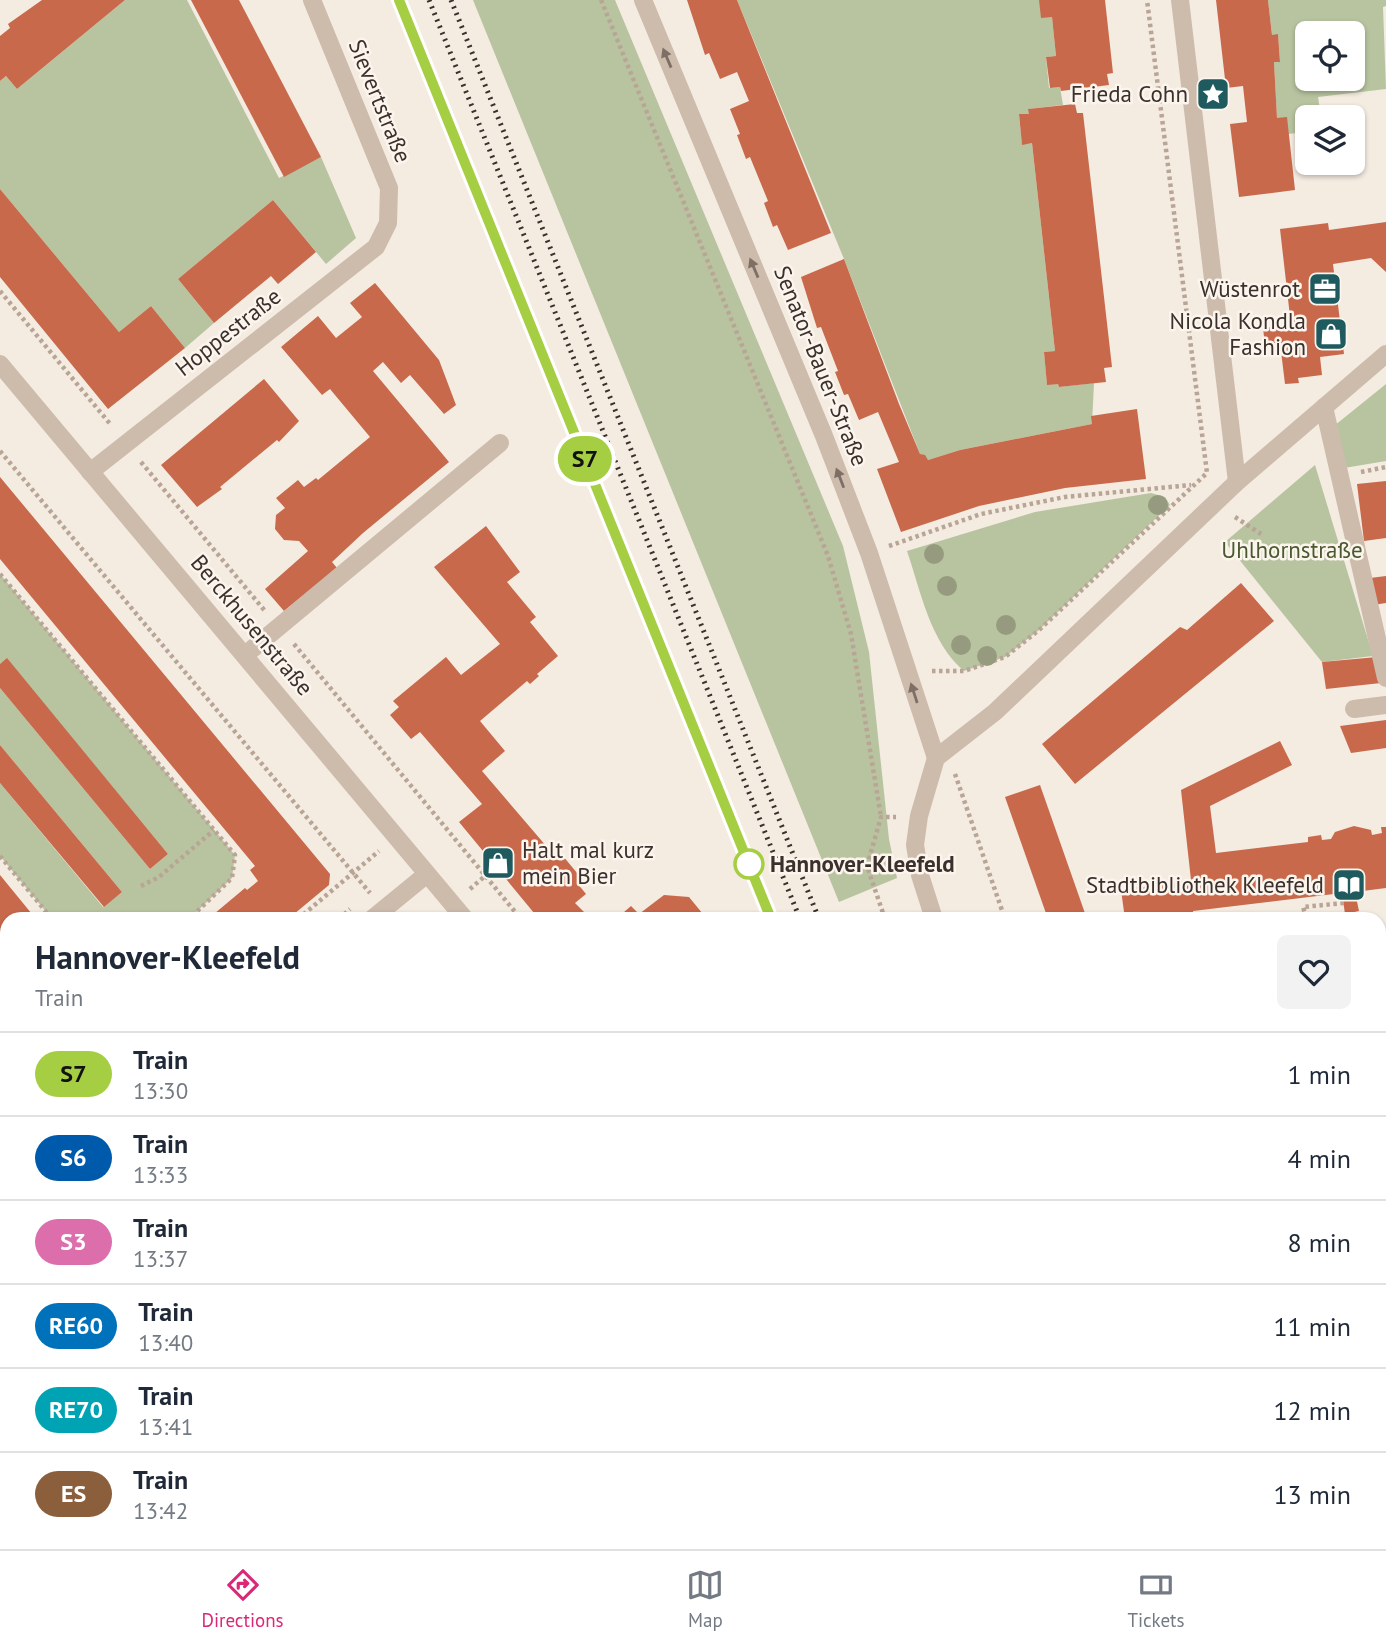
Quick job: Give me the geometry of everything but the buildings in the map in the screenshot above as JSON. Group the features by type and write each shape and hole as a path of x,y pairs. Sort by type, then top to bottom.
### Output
{"street":[{"name":"Sievertstraße","path":"312,0 389,188 388,223"},
{"name":"Senator-Bauer-Straße","path":"643,0 824,436 869,553 907,670 942,754"},
{"path":"1180,0 1237,482"},
{"name":"Hoppestraße","path":"90,472 376,247 388,223"},
{"path":"932,912 920,875 915,845 919,816 942,754 995,712 1237,482 1386,355"},
{"name":"Berckhusenstraße","path":"0,364 459,912"},
{"path":"1324,407 1380,622 1386,678"},
{"path":"245,655 500,443"},
{"path":"1354,709 1386,705"},
{"path":"380,912 427,874"}],"path":[{"path":"601,0 828,556 851,634 881,817 867,866 883,912"},
{"path":"907,670 964,671 1005,657 1040,630 1207,473 1147,0"},
{"path":"0,292 279,628 356,716 515,912"},
{"path":"0,451 353,873 377,912"},
{"path":"869,553 981,514 1065,496 1192,485 1261,534"},
{"path":"0,574 234,855 232,878 196,912"},
{"path":"942,754 1002,912"},
{"path":"881,817 919,816"},
{"path":"141,886 159,877 214,830"},
{"path":"306,912 396,837"},
{"path":"0,856 46,912"},
{"path":"1304,912 1303,907 1344,903"}],"green space":[{"path":"125,0 187,0 279,178 321,157 356,238 326,264 273,200 178,279 214,323 185,348 151,306 119,332 0,189 0,81 6,76 17,89"},
{"path":"473,0 615,0 843,546 869,652 889,839 897,878 839,902"},
{"path":"737,0 1039,0 1052,17 1056,56 1046,57 1049,88 1060,87 1063,105 1029,109 1029,114 1019,115 1022,144 1032,143 1055,351 1044,352 1047,384 1058,384 1059,387 1094,383 1092,424 960,450 928,460 920,454 844,259"},
{"path":"1268,0 1386,0 1386,6 1383,7 1386,89 1318,97 1319,105 1295,105 1295,133 1288,134 1277,118 1274,62 1280,61 1278,35 1272,35"},
{"path":"1386,384 1386,461 1344,468 1334,426"},
{"name":"Uhlhornstraße","path":"1315,465 1373,656 1322,662 1225,542"},
{"path":"1151,493 1165,497 1170,505 1039,630 1005,657 964,671 952,659 928,616 907,551 1035,512"},
{"path":"0,574 235,855 232,878 196,912 46,912 0,856 0,783 103,907 122,892 0,745 0,688 150,869 168,854 7,659 0,664"}],"railway":[{"path":"399,0 768,912"},
{"path":"429,0 797,912"},
{"path":"451,0 816,912"}],"train":[{"name":"S7","path":"399,0 768,912"}],"place":[{"name":"Frieda Cohn","path":"1213,94"},
{"name":"Wüstenrot","path":"1325,289"},
{"name":"Nicola Kondla Fashion","path":"1331,334"},
{"name":"Halt mal kurz mein Bier","path":"498,863"},
{"name":"Hannover-Kleefeld","path":"749,864"},
{"name":"Stadtbibliothek Kleefeld","path":"1349,885"}]}
